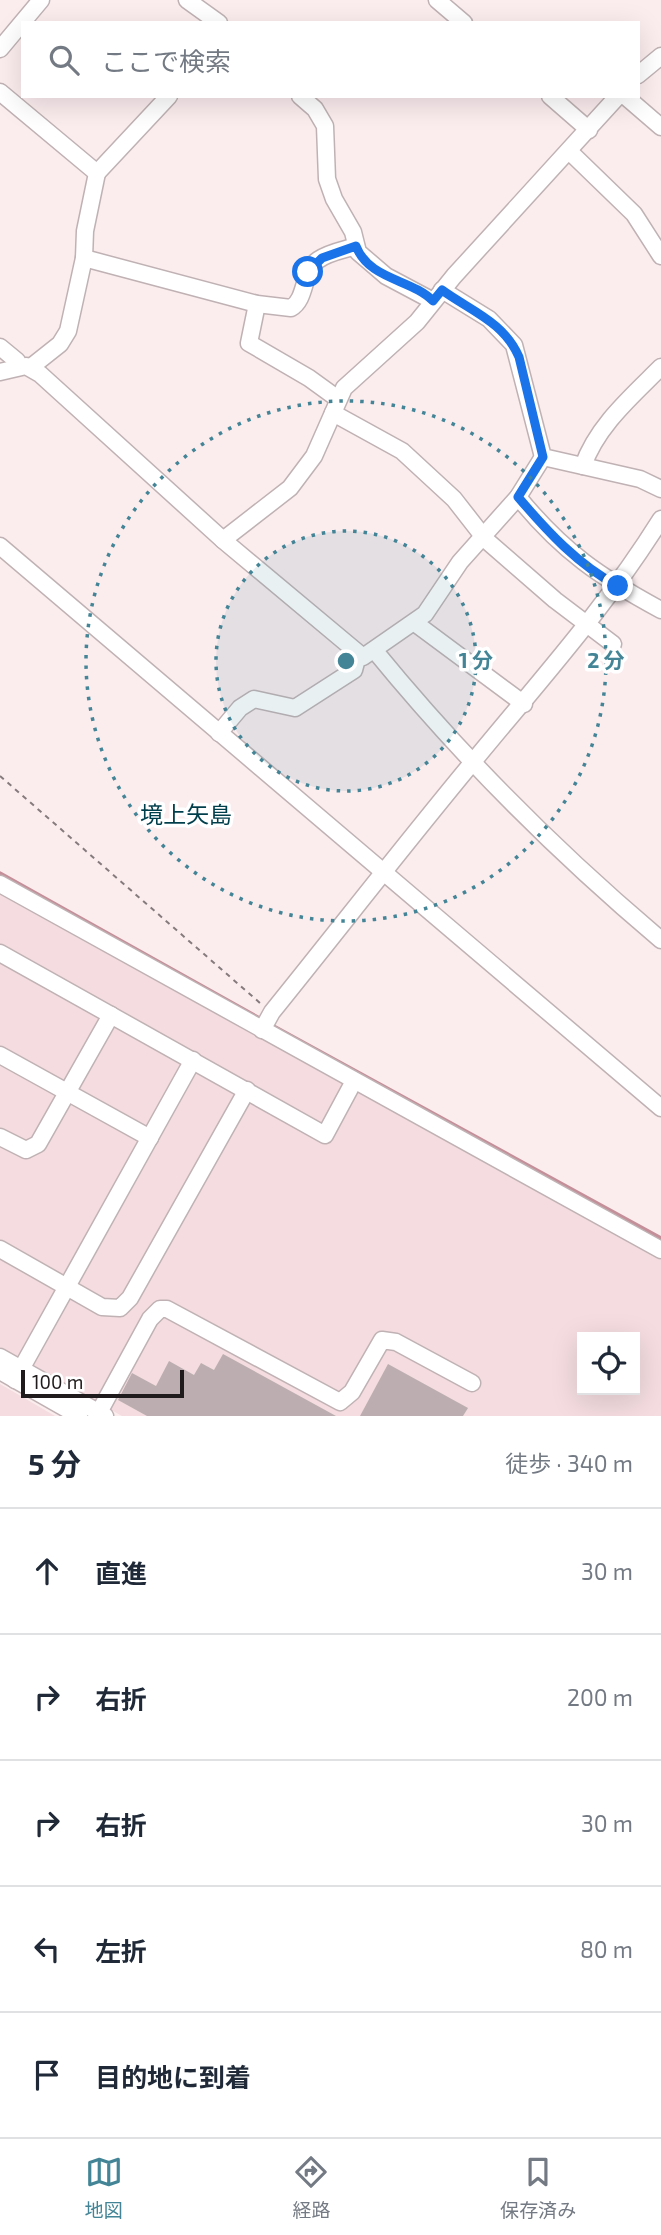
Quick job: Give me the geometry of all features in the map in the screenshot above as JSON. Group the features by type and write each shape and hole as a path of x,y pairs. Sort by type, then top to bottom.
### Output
{"street":[{"path":"23,21 41,0"},
{"path":"187,0 216,21"},
{"path":"437,0 462,21"},
{"path":"0,49 21,24"},
{"path":"640,73 661,56"},
{"path":"0,92 97,173"},
{"path":"0,372 25,367 64,339 84,258 85,231 97,173 167,98"},
{"path":"0,347 358,655 363,657 375,651 415,623 481,536 518,497 543,457 514,345 489,320 386,276 361,256 353,232 334,200 327,178 324,126 315,109 302,98"},
{"path":"552,98 589,130"},
{"path":"223,540 279,498 298,479 314,456 335,406 352,379 402,337 616,98"},
{"path":"627,98 661,127"},
{"path":"570,152 634,214 661,256"},
{"path":"84,258 257,304 295,307 308,272 317,261 356,246"},
{"path":"257,304 249,343 300,372 335,406 402,451 454,499 481,536 613,645"},
{"path":"583,466 598,436 611,419 661,367"},
{"path":"543,457 640,479 661,489"},
{"path":"518,497 554,538 582,564 661,610"},
{"path":"262,1030 272,1012 473,762 587,626 618,586 661,519"},
{"path":"0,546 661,1108"},
{"path":"415,623 524,704"},
{"path":"375,651 473,762 567,855 661,940"},
{"path":"219,733 240,708 254,699 291,709 303,706 354,670 358,655"},
{"path":"0,884 661,1250"},
{"path":"0,953 326,1135 354,1081"},
{"path":"0,1137 26,1150 38,1144 111,1015"},
{"path":"0,1055 150,1138"},
{"path":"18,1374 193,1060"},
{"path":"0,1249 102,1307 120,1308 130,1298 247,1090"},
{"path":"0,1371 18,1374 100,1415 149,1319 160,1309 167,1310 340,1402 352,1392 382,1340 396,1342 472,1383"},
{"path":"0,1357 18,1374 79,1416"}],"path":[{"path":"0,775 272,1012"}],"shaded area":[{"path":"0,892 661,1260 661,1416 122,1416 0,1347"},
{"path":"0,1384 55,1416 0,1416"}],"building":[{"path":"223,1354 336,1416 147,1416 118,1400 132,1373 156,1386 169,1361 194,1375 201,1363 214,1370"},
{"path":"388,1364 468,1408 463,1416 360,1416"}],"waterway":[{"path":"0,873 263,1020"},
{"path":"270,1024 661,1238"}],"district":[{"name":"境上矢島","path":"186,815"}],"route":[{"path":"308,272 312,265 322,258 356,246 361,256 391,280 426,295 433,301 442,290 481,314 508,337 519,357 539,450 543,457 518,497 554,538 582,564 618,586"}]}
